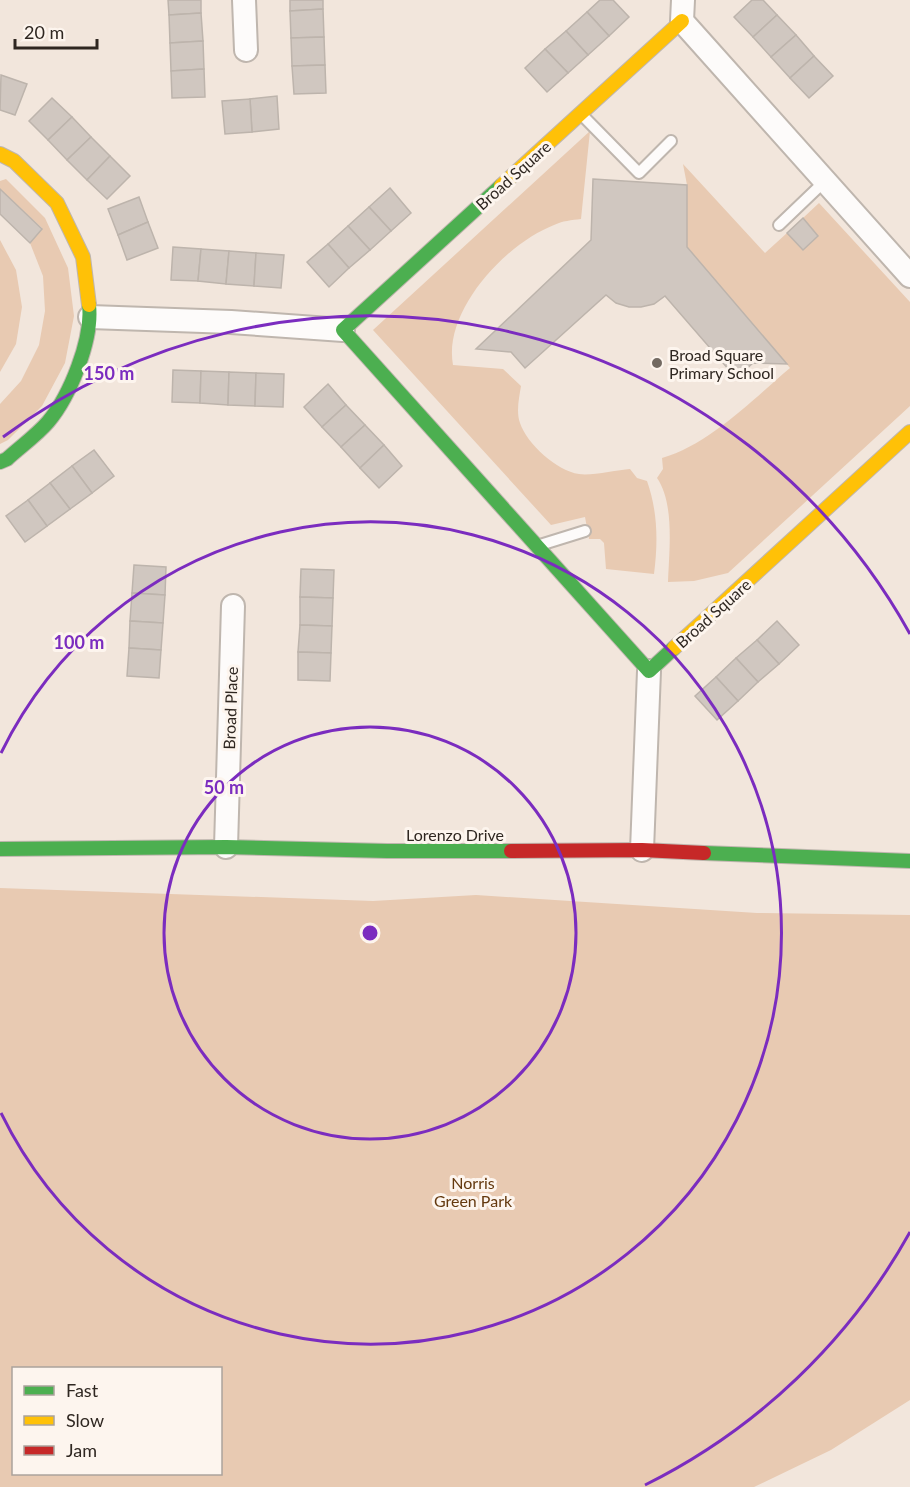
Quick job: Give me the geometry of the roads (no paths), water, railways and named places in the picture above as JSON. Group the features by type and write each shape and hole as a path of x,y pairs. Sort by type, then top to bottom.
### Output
{"street":[{"path":"243,0 246,50"},
{"name":"Broad Square","path":"343,330 580,114 683,10 825,181 910,276"},
{"path":"0,154 14,161 57,203 83,257 90,317 78,372 49,421 7,459 0,462"},
{"path":"90,317 231,322 343,330 649,671 642,850"},
{"name":"Broad Square","path":"649,671 910,432"},
{"name":"Broad Place","path":"226,847 233,606"},
{"name":"Lorenzo Drive","path":"0,849 226,847 387,851 642,850 910,861"}],"lane":[{"path":"580,114 639,173 671,141"},
{"path":"779,225 825,181"},
{"path":"536,546 585,531"}],"place":[{"name":"Broad Square Primary School","path":"657,363"}],"park label":[{"name":"Norris Green Park","path":"473,1191"}]}
